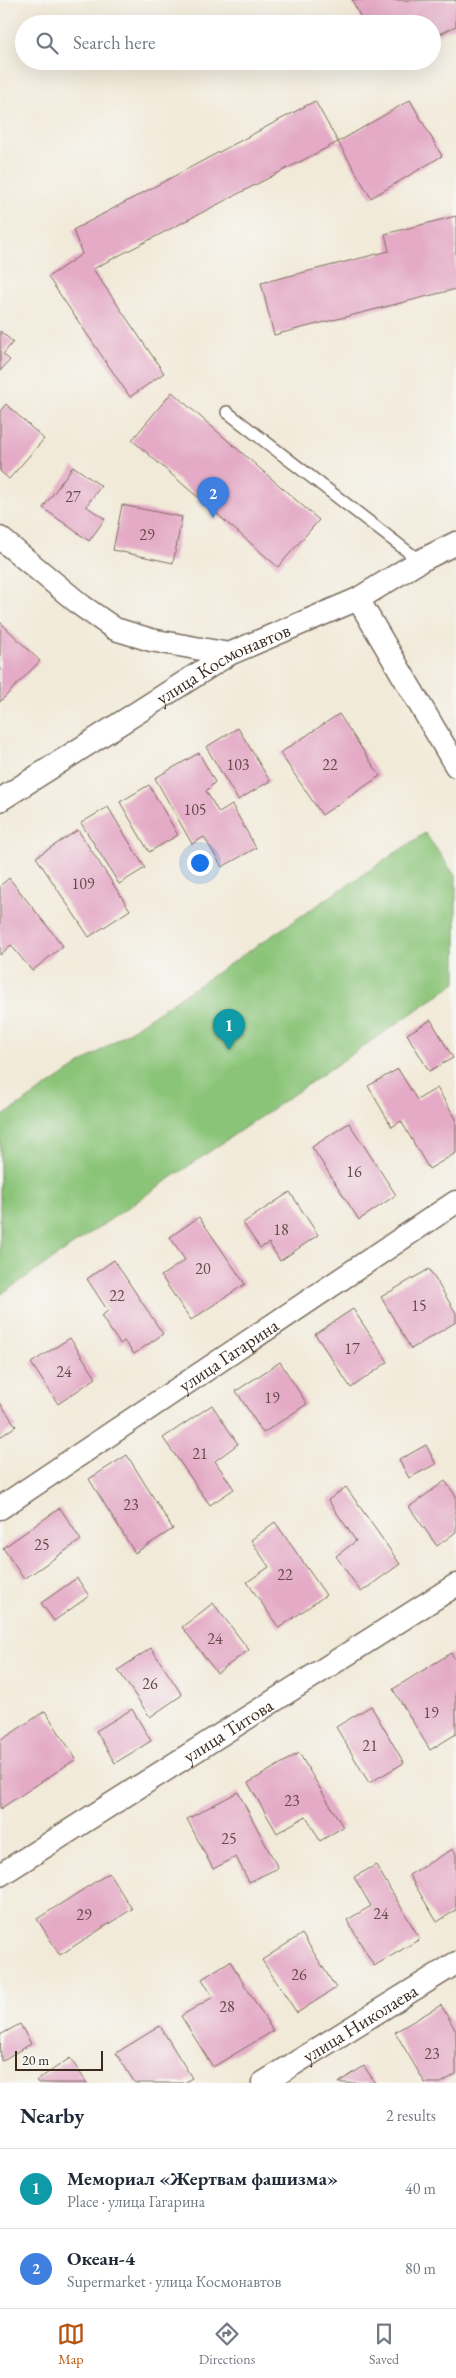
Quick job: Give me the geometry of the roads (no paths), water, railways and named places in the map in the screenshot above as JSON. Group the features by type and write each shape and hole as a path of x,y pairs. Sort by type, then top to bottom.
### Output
{"street":[{"path":"0,538 82,606 115,629 151,640 229,654"},
{"name":"улица Космонавтов","path":"0,800 229,654 358,599 420,561 456,543"},
{"path":"358,599 456,766"},
{"name":"улица Гагарина","path":"0,1508 456,1202"},
{"name":"улица Титова","path":"0,1875 456,1585"},
{"name":"улица Николаева","path":"263,2083 456,1963"}],"lane":[{"path":"227,412 420,561"}],"place":[{"name":"Океан-4","path":"213,518"},
{"name":"Мемориал «Жертвам фашизма»","path":"229,1050"}]}
